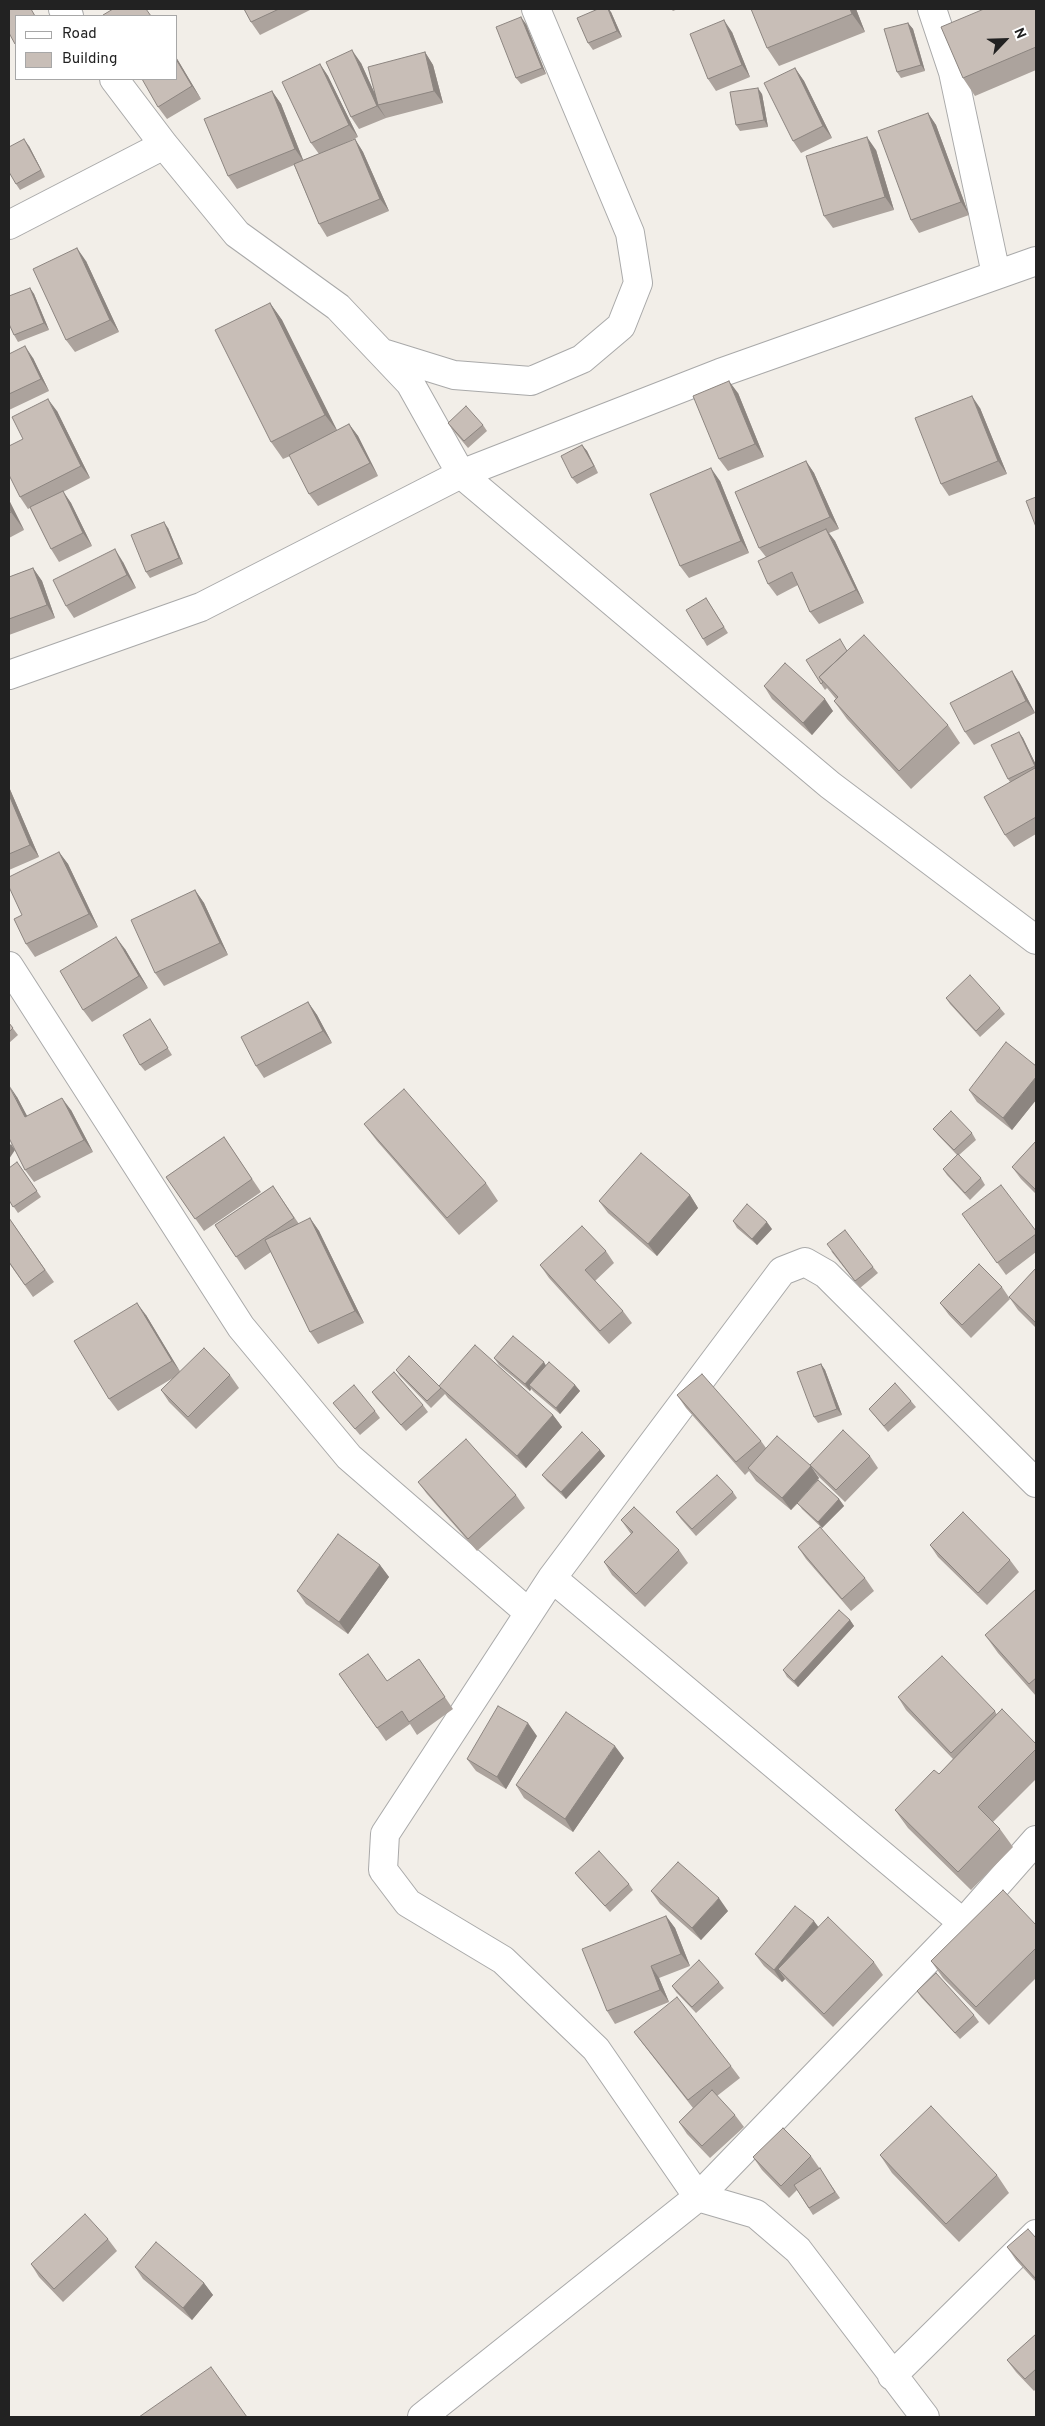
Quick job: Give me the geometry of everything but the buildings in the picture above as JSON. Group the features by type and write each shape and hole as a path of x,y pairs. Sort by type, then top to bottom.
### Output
{"street":[{"path":"382,353 454,375 531,380 582,359 621,326 638,283 630,233 536,9"},
{"path":"932,9 953,72 996,274"},
{"path":"115,80 164,145 237,234 338,307 410,384 461,474 830,785 1036,940"},
{"path":"9,224 164,145"},
{"path":"9,675 201,607 461,474 720,372 1036,261"},
{"path":"9,966 241,1327 348,1457 529,1613"},
{"path":"925,2417 798,2250 756,2214 698,2197 596,2049 503,1960 408,1903 383,1870 385,1834 552,1578 782,1271 805,1262 826,1274 1036,1483"},
{"path":"552,1578 963,1923"},
{"path":"422,2417 698,2197 963,1923 1036,1840"},
{"path":"892,2376 1036,2234"}]}
